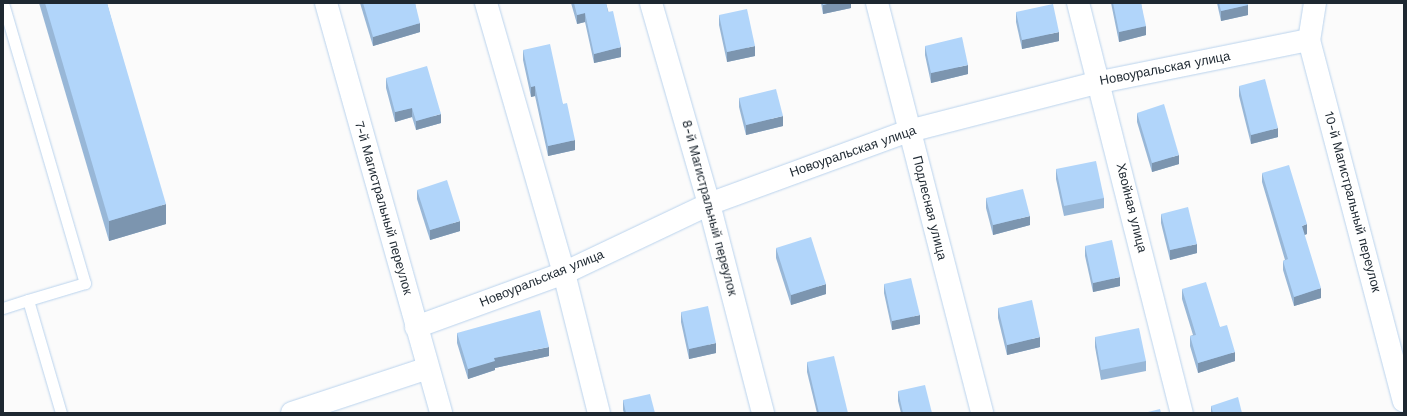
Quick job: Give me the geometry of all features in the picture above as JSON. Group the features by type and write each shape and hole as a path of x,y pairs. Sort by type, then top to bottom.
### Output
{"street":[{"name":"7-й Магистральный переулок","path":"326,3 441,413"},
{"path":"486,3 564,273 600,413"},
{"name":"8-й Магистральный переулок","path":"652,3 709,204 763,413"},
{"name":"Подлесная улица","path":"877,3 982,413"},
{"name":"Хвойная улица","path":"1078,3 1100,82 1182,413"},
{"name":"10-й Магистральный переулок","path":"1315,3 1309,40 1404,401"},
{"name":"Новоуральская улица","path":"416,327 564,273 709,204 909,131 1100,82 1309,40"},
{"path":"292,413 428,368"}],"lane":[{"path":"3,3 85,283 3,308"},
{"path":"28,300 61,413"}],"building":[{"path":"45,3 107,3 166,204 109,221"},
{"path":"363,3 415,3 420,23 373,37"},
{"path":"574,3 606,3 608,12 613,11 621,47 594,54 585,13 577,15"},
{"path":"1113,3 1141,3 1146,26 1119,32"},
{"path":"1219,3 1248,3 1248,5 1221,11"},
{"path":"1053,4 1059,32 1022,40 1016,12"},
{"path":"747,9 755,46 727,52 719,15"},
{"path":"962,37 968,65 931,73 925,46"},
{"path":"550,44 563,104 567,103 575,140 548,146 535,86 531,87 523,50"},
{"path":"427,66 441,114 416,121 412,108 395,112 386,78"},
{"path":"1265,79 1278,128 1251,135 1239,86"},
{"path":"776,89 783,116 746,125 739,98"},
{"path":"1164,104 1179,155 1152,163 1137,113"},
{"path":"1096,161 1104,198 1064,206 1056,169"},
{"path":"1289,165 1307,224 1302,226 1321,288 1294,297 1283,261 1288,259 1262,173"},
{"path":"447,180 460,221 430,230 417,190"},
{"path":"1023,189 1030,216 993,225 986,198"},
{"path":"1188,207 1197,244 1170,250 1161,214"},
{"path":"811,237 826,284 791,295 776,248"},
{"path":"1112,240 1120,277 1093,283 1085,246"},
{"path":"911,278 920,315 892,321 884,284"},
{"path":"1206,282 1220,327 1227,325 1235,352 1198,363 1190,336 1196,335 1182,289"},
{"path":"1032,300 1040,337 1007,345 998,308"},
{"path":"708,306 716,343 689,349 681,312"},
{"path":"540,310 549,347 494,358 495,361 468,369 457,333"},
{"path":"1139,328 1146,361 1101,370 1095,337"},
{"path":"834,356 848,413 819,413 807,362"},
{"path":"925,385 932,413 903,413 898,391"},
{"path":"650,394 655,413 626,413 623,400"},
{"path":"1238,397 1242,413 1213,413 1211,406"},
{"path":"1160,409 1161,413 1144,413"}]}
